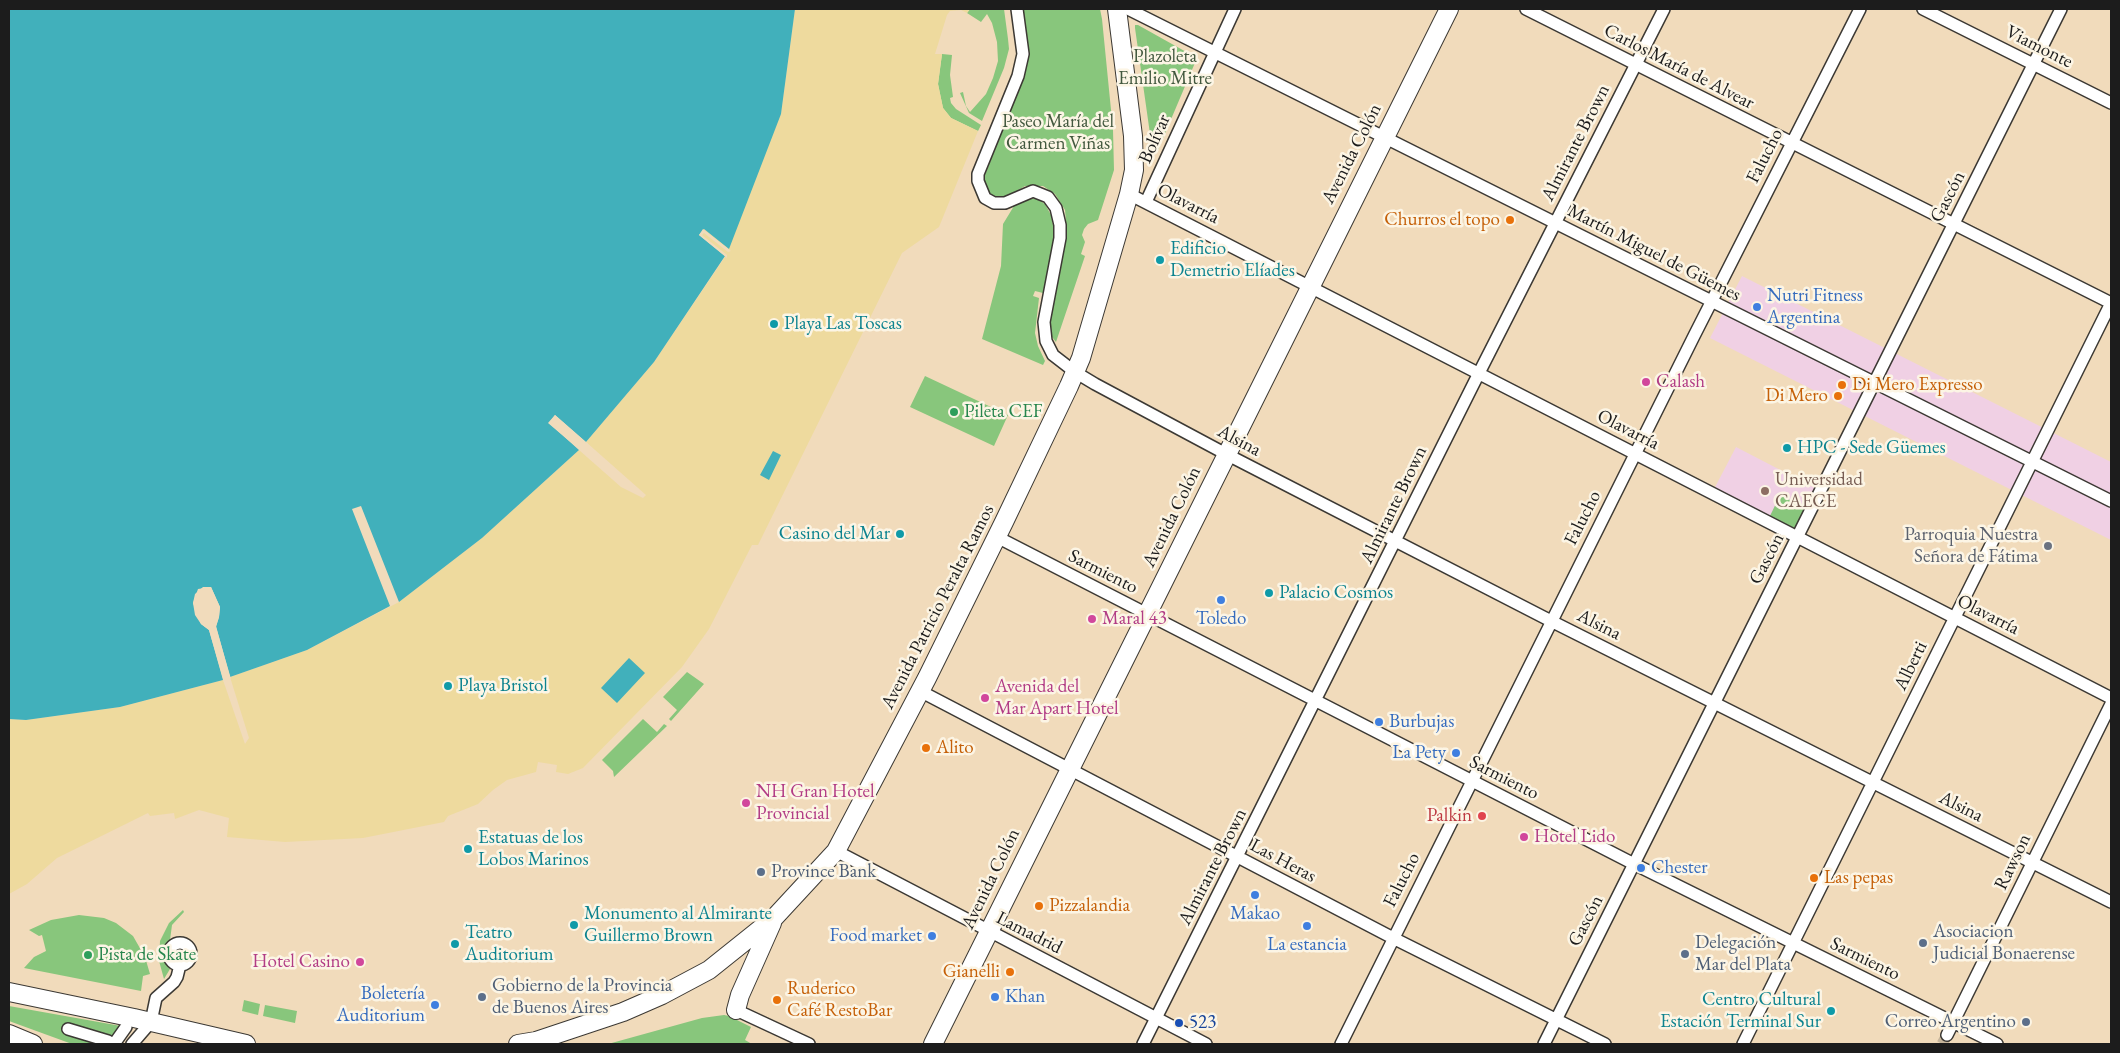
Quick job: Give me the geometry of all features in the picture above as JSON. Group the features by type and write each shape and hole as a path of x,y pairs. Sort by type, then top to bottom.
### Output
{"main road":[{"name":"Avenida Patricio Peralta Ramos","path":"518,1044 534,1043 623,1012 688,982 709,970 774,918 836,851 920,691 997,537 1075,372 1129,194 1134,156 1117,9"},
{"name":"Avenida Colón","path":"932,1044 1449,9"},
{"path":"736,1010 740,995 774,918"},
{"path":"9,992 246,1044"},
{"path":"9,1034 33,1044"}],"street":[{"name":"Alsina","path":"1017,9 1023,54 1020,70 978,174 978,181 985,198 994,203 1005,203 1033,191 1042,193 1056,208 1060,225 1060,238 1045,309 1044,332 1046,341 1054,355 1075,372 1226,454 1551,621 2111,902"},
{"name":"Martín Miguel de Güemes","path":"1128,9 2111,502"},
{"name":"Bolívar","path":"1146,202 1235,9"},
{"name":"Carlos María de Alvear","path":"1526,9 2111,303"},
{"name":"Almirante Brown","path":"1143,1044 1479,373 1664,9"},
{"name":"Falucho","path":"1341,1044 1791,142 1860,9"},
{"name":"Viamonte","path":"1923,9 2111,103"},
{"name":"Gascón","path":"1544,1044 2061,9"},
{"name":"Olavarría","path":"1129,194 2111,698"},
{"name":"Alberti","path":"1744,1044 2111,303"},
{"name":"Sarmiento","path":"997,537 1634,864 1997,1044"},
{"name":"Las Heras","path":"920,691 1393,938 1605,1044"},
{"name":"Rawson","path":"1946,1035 2111,704"},
{"name":"Lamadrid","path":"836,851 988,932 1206,1044"},
{"path":"132,1044 151,1022 151,996 174,982 180,965"},
{"path":"736,1010 809,1044"},
{"path":"114,1044 126,1028"},
{"path":"91,1044 68,1029 108,1041 108,1044"}],"shaded area":[{"path":"1742,276 2111,462 2111,540 1710,338"},
{"name":"Universidad CAECE","path":"1736,447 1817,489 1794,535 1712,493"}],"green space":[{"path":"970,9 1004,9 1008,39 1009,49 1004,68 982,121 969,113 960,93 963,92 966,106 970,112 986,94 998,61 997,42 992,23 987,14 981,22 967,13"},
{"name":"Paseo María del Carmen Viñas","path":"1021,9 1100,9 1102,19 1113,130 1114,170 1098,220 1088,224 1084,229 1082,235 1085,242 1081,254 1085,256 1056,342 1052,337 1050,317 1067,233 1065,210 1055,194 1043,186 1025,186 1007,197 997,197 991,195 986,190 983,180 1021,83"},
{"name":"Plazoleta Emilio Mitre","path":"1135,25 1197,58 1158,150 1155,151 1152,148 1135,28"},
{"path":"942,54 952,55 950,75 953,97 950,98 951,103 956,109 981,125 978,131 951,118 943,108 938,84"},
{"path":"1028,199 1037,199 1045,204 1051,215 1054,230 1053,246 1043,293 1035,291 1033,296 1039,298 1035,333 1038,346 1045,361 1043,365 982,339 1001,266 1003,224 1014,206"},
{"path":"925,376 1008,415 994,446 910,407"},
{"path":"1780,495 1807,509 1794,535 1770,516"},
{"path":"687,672 704,684 671,721 669,719 677,710 663,697"},
{"path":"643,719 657,732 664,724 667,726 614,777 613,771 602,760"},
{"path":"183,910 184,912 172,925 170,940 164,949 164,960 170,969 164,979 159,961 160,941 169,923"},
{"name":"Pista de Skate","path":"79,915 104,918 116,923 133,936 145,957 150,974 143,976 141,991 24,968 34,957 46,951 42,935 39,936 29,930 51,920"},
{"path":"244,1000 260,1004 258,1015 242,1011"},
{"path":"265,1005 297,1011 295,1023 263,1016"},
{"path":"9,1006 121,1026 120,1044 72,1044 9,1021"},
{"path":"724,1015 751,1027 745,1040 752,1044 608,1044 702,1018"}],"sand":[{"path":"795,9 970,9 967,13 961,10 950,11 947,15 935,54 942,54 938,84 943,108 951,118 978,131 939,227 902,253 758,545 752,545 709,629 682,667 583,768 568,774 556,772 557,765 538,762 536,772 507,780 478,804 448,816 444,822 363,838 285,842 227,837 229,818 199,810 175,819 174,813 150,816 148,813 57,858 27,884 9,894 9,719 26,720 120,707 223,680 245,744 249,738 230,677 307,650 399,602 482,538 579,450 621,487 643,498 646,495 586,442 654,362 725,257 699,235 781,114"}],"water":[{"path":"9,9 795,9 781,114 729,249 704,229 699,235 725,256 654,362 586,442 555,415 549,423 579,450 482,538 399,602 361,506 352,509 390,606 307,650 230,677 216,626 220,607 211,587 198,589 193,603 201,624 209,630 223,680 120,707 26,720 9,719"},
{"path":"773,451 781,455 769,480 760,475"},
{"path":"629,658 645,673 617,703 601,688"}],"pier":[{"path":"703,229 731,251 728,252 704,233 702,235 727,255 727,258 699,235"},
{"path":"555,415 588,444 585,444 555,419 552,423 581,448 581,451 548,423"},
{"path":"203,587 211,587 220,607 216,627 231,679 228,677 213,627 217,607 214,597 210,590 204,589 197,595 195,603 198,614 203,623 211,629 225,679 224,682 209,630 201,624 195,615 193,603 195,594"}],"tunnel":[{"path":"1942,1044 1947,1035"}],"place":[{"name":"Churros el topo","path":"1510,220"},
{"name":"Edificio Demetrio Elíades","path":"1160,260"},
{"name":"Nutri Fitness Argentina","path":"1757,307"},
{"name":"Playa Las Toscas","path":"774,324"},
{"name":"Calash","path":"1646,382"},
{"name":"Di Mero Expresso","path":"1842,385"},
{"name":"Di Mero","path":"1838,396"},
{"name":"Pileta CEF","path":"954,412"},
{"name":"HPC - Sede Güemes","path":"1787,448"},
{"name":"Universidad CAECE","path":"1765,491"},
{"name":"Casino del Mar","path":"900,534"},
{"name":"Parroquia Nuestra Señora de Fátima","path":"2048,546"},
{"name":"Palacio Cosmos","path":"1269,593"},
{"name":"Toledo","path":"1221,600"},
{"name":"Maral 43","path":"1092,619"},
{"name":"Playa Bristol","path":"448,686"},
{"name":"Avenida del Mar Apart Hotel","path":"985,698"},
{"name":"Burbujas","path":"1379,722"},
{"name":"Alito","path":"926,748"},
{"name":"La Pety","path":"1456,753"},
{"name":"NH Gran Hotel Provincial","path":"746,803"},
{"name":"Palkin","path":"1482,816"},
{"name":"Hotel Lido","path":"1524,837"},
{"name":"Estatuas de los Lobos Marinos","path":"468,849"},
{"name":"Chester","path":"1641,868"},
{"name":"Province Bank","path":"761,872"},
{"name":"Las pepas","path":"1814,878"},
{"name":"Makao","path":"1255,895"},
{"name":"Pizzalandia","path":"1039,906"},
{"name":"Monumento al Almirante Guillermo Brown","path":"574,925"},
{"name":"La estancia","path":"1307,926"},
{"name":"Food market","path":"932,936"},
{"name":"Asociacion Judicial Bonaerense","path":"1923,943"},
{"name":"Teatro Auditorium","path":"455,944"},
{"name":"Delegación Mar del Plata","path":"1685,954"},
{"name":"Pista de Skate","path":"88,955"},
{"name":"Hotel Casino","path":"360,962"},
{"name":"Gianelli","path":"1010,972"},
{"name":"Gobierno de la Provincia de Buenos Aires","path":"482,997"},
{"name":"Khan","path":"995,997"},
{"name":"Ruderico Café RestoBar","path":"777,1000"},
{"name":"Boletería Auditorium","path":"435,1005"},
{"name":"Centro Cultural Estación Terminal Sur","path":"1831,1011"},
{"name":"Correo Argentino","path":"2026,1022"},
{"name":"523","path":"1179,1023"}]}
